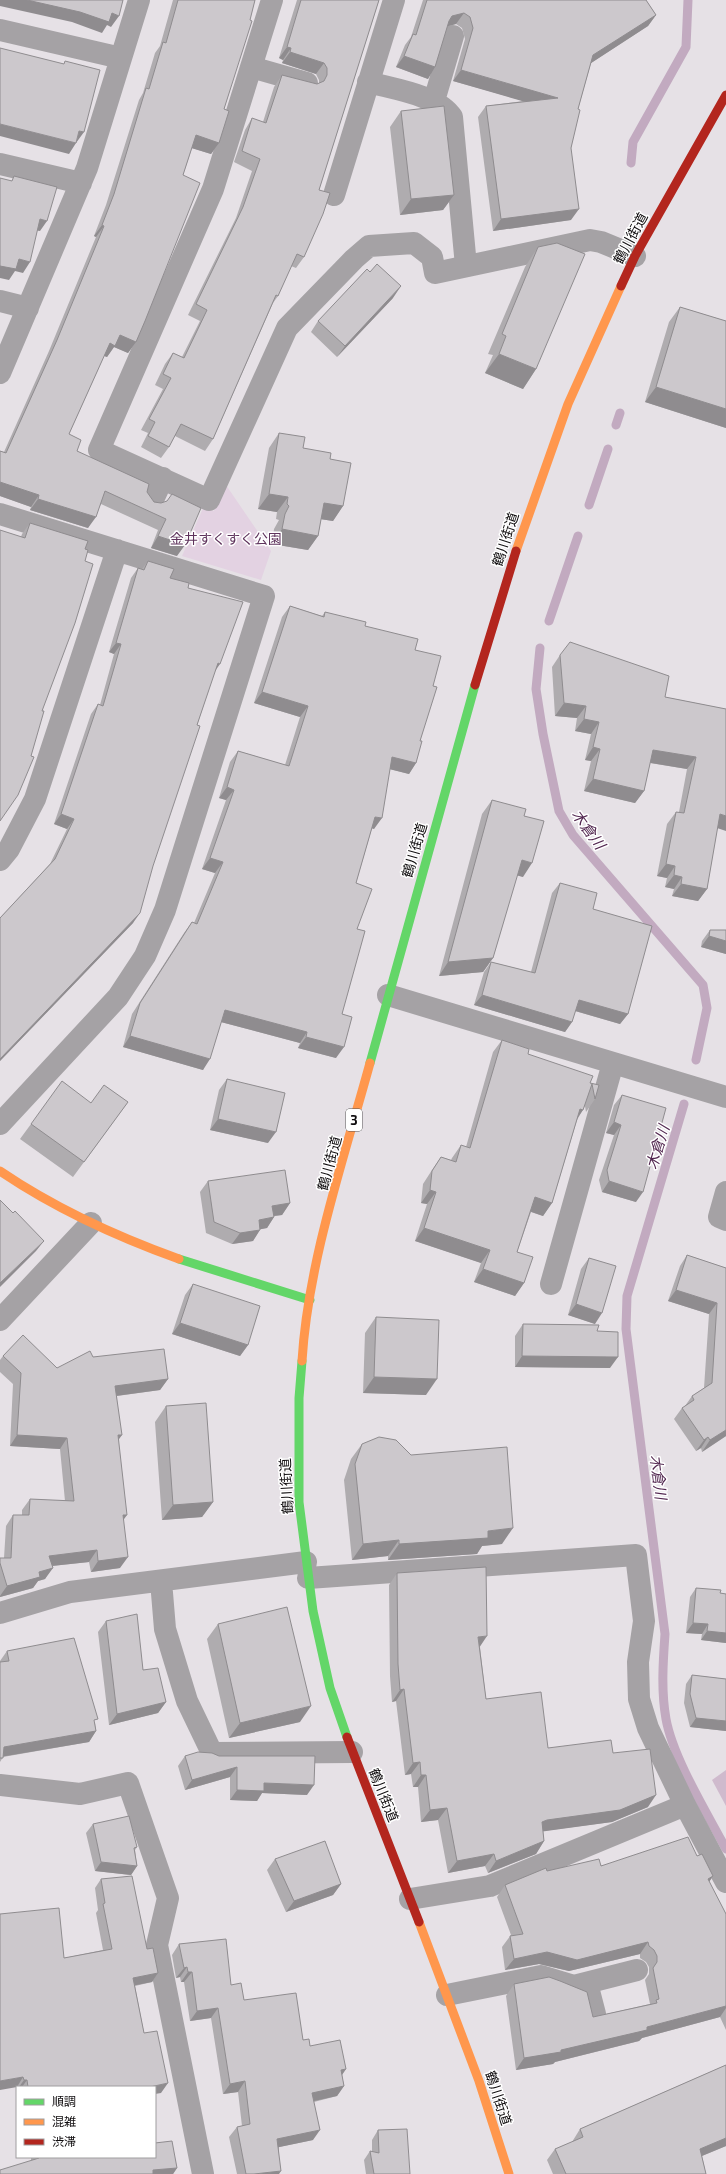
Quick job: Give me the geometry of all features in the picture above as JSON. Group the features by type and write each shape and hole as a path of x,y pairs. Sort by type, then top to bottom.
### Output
{"main road":[{"name":"鶴川街道","path":"509,2174 479,2081 352,1752 330,1688 313,1611 299,1502 298,1452 302,1355 310,1300 323,1237 388,995 495,616 532,503 568,404 635,256 726,95"},
{"path":"0,1171 24,1190 91,1223 175,1259 310,1300"}],"street":[{"path":"0,373 81,183 139,0"},
{"path":"272,0 213,189 99,450 209,500 287,328 354,258 369,246 414,243 432,257 435,273 590,240 601,242 635,256"},
{"path":"334,195 394,0"},
{"path":"0,30 121,58"},
{"path":"434,101 453,36"},
{"path":"251,67 307,83"},
{"path":"368,82 434,101 446,108 452,117 466,266"},
{"path":"0,164 81,183"},
{"path":"0,301 28,308"},
{"path":"152,502 163,478"},
{"path":"0,514 264,596 165,910 145,956 118,997 0,1124"},
{"path":"0,860 9,849 35,799 117,550"},
{"path":"388,995 726,1097"},
{"path":"551,1284 613,1063"},
{"path":"726,1192 719,1217 726,1220"},
{"path":"0,1320 91,1223"},
{"path":"0,1613 70,1592 161,1581 307,1570 636,1555 644,1621 638,1662 639,1699 648,1728 685,1805 726,1882"},
{"path":"161,1581 165,1628 187,1701 212,1753 352,1752"},
{"path":"0,1785 80,1794 128,1783 168,1898 157,1945 203,2174"},
{"path":"410,1899 490,1886 685,1805"},
{"path":"447,1995 541,1976 574,1986 637,1970"},
{"path":"587,1983 595,2014"}],"green space":[{"name":"金井すくすく公園","path":"226,485 271,551 261,580 182,556 204,506 214,511"}],"shaded area":[{"path":"726,1770 726,1806 712,1780"}],"building":[{"path":"27,0 123,0 119,16 112,13 109,22 80,12"},
{"path":"178,0 255,0 250,20 252,21 224,109 229,111 219,143 196,135 183,175 200,183 136,342 120,335 115,346 110,343 69,434 81,440 77,451 149,484 147,492 154,502 161,503 167,501 172,494 201,508 185,545 158,536 166,519 105,491 96,517 38,499 39,495 0,482 0,451 6,453 57,340 104,226 102,225 114,194 146,88 149,89 163,42 166,43"},
{"path":"301,0 379,0 319,190 330,193 323,214 304,257 297,254 278,296 276,295 213,439 181,424 169,447 148,436 155,422 149,419 171,378 163,374 173,353 184,358 207,310 196,304 243,207 260,159 242,151 252,118 266,123 282,75 317,84 324,81 327,75 327,68 324,63 290,52 291,48 287,47"},
{"path":"427,0 646,0 656,15 593,55 578,109 580,110 571,148 579,209 501,219 486,106 558,98 461,70 473,28 470,17 464,13 452,16 449,21 435,67 404,56 413,34 416,35"},
{"path":"0,48 64,64 65,61 100,70 84,132 79,131 76,143 0,124"},
{"path":"444,106 454,195 411,199 401,111"},
{"path":"14,176 57,187 47,221 40,219 30,262 19,259 16,269 0,266 0,178 12,181"},
{"path":"557,243 585,254 536,369 499,354 506,336 502,334 538,247"},
{"path":"377,264 401,286 345,346 318,321 367,269 370,272"},
{"path":"680,307 726,321 726,409 656,387"},
{"path":"279,433 305,437 303,448 331,453 330,459 351,463 343,506 324,503 318,536 282,529 285,514 289,506 287,504 288,497 269,494"},
{"path":"30,523 88,541 85,549 88,550 85,561 93,564 75,623 42,711 44,711 31,756 34,757 18,795 0,821 0,530 25,538"},
{"path":"148,561 174,569 170,578 189,583 188,588 243,602 220,664 218,663 197,725 200,726 153,866 140,913 0,1059 0,918 55,859 74,819 61,814 98,704 103,706 121,644 116,643 138,568 144,570"},
{"path":"290,606 324,617 325,612 366,622 365,626 418,639 415,650 441,656 433,686 437,687 420,741 422,741 416,763 392,757 382,818 375,817 356,883 372,889 357,929 365,931 342,1014 352,1017 344,1047 306,1037 307,1032 225,1010 210,1059 130,1036 140,1003 192,922 197,924 223,862 210,858 234,790 227,787 238,751 289,766 308,706 262,692"},
{"path":"570,642 669,676 665,697 726,709 726,816 720,814 707,889 681,884 682,877 674,875 675,866 666,864 676,812 684,813 696,757 653,750 644,791 593,779 600,749 593,747 599,722 584,719 586,706 564,703 560,655"},
{"path":"492,800 526,809 524,816 544,821 532,863 522,860 493,958 448,962"},
{"path":"560,883 597,893 593,909 652,926 628,1014 579,1000 572,1022 482,995 491,962 535,973"},
{"path":"710,930 726,930 726,941 709,936"},
{"path":"502,1040 529,1049 528,1054 593,1076 590,1083 599,1085 595,1099 592,1084 583,1110 580,1109 552,1203 535,1197 517,1252 533,1257 524,1283 483,1269 490,1250 424,1228 436,1192 430,1190 432,1171 441,1157 456,1162 461,1145 470,1148"},
{"path":"227,1079 285,1093 276,1132 218,1119"},
{"path":"62,1081 91,1103 104,1085 128,1102 84,1162 31,1124"},
{"path":"622,1095 666,1108 643,1192 609,1181 607,1170 621,1125 614,1122"},
{"path":"285,1170 290,1203 272,1206 274,1217 259,1220 260,1230 240,1233 214,1222 208,1181"},
{"path":"0,1200 13,1213 15,1211 44,1241 0,1283"},
{"path":"687,1255 726,1268 726,1430 710,1440 708,1437 704,1440 682,1408 694,1400 692,1396 712,1383 717,1303 676,1290"},
{"path":"589,1258 616,1266 602,1313 576,1304"},
{"path":"193,1284 260,1306 248,1345 180,1323"},
{"path":"376,1317 439,1320 437,1379 374,1377"},
{"path":"523,1324 599,1325 597,1331 618,1332 618,1357 522,1356"},
{"path":"23,1335 57,1368 90,1351 93,1357 164,1349 168,1379 115,1386 122,1435 118,1435 127,1515 123,1515 128,1557 98,1561 97,1550 49,1556 53,1568 39,1572 40,1577 7,1586 0,1563 0,1558 11,1558 13,1515 29,1515 30,1499 74,1501 67,1438 17,1435 21,1373 3,1356"},
{"path":"206,1403 213,1502 173,1505 166,1406"},
{"path":"379,1437 396,1440 411,1455 507,1447 513,1528 488,1531 488,1538 399,1544 399,1540 363,1544 355,1464 362,1444"},
{"path":"486,1567 487,1636 478,1637 486,1699 541,1692 548,1748 611,1740 613,1753 650,1749 656,1795 620,1810 547,1820 542,1822 544,1841 496,1861 494,1854 457,1861 447,1808 430,1810 426,1775 421,1775 420,1762 413,1763 404,1689 400,1690 398,1664 397,1573"},
{"path":"696,1588 721,1590 720,1593 726,1594 726,1633 707,1631 708,1624 693,1623"},
{"path":"287,1607 311,1706 240,1723 218,1624"},
{"path":"137,1614 143,1670 158,1668 166,1702 117,1714 106,1621"},
{"path":"74,1638 98,1719 94,1720 96,1731 4,1747 3,1758 0,1758 0,1662 9,1661 7,1651"},
{"path":"692,1675 726,1679 726,1721 696,1718 690,1694"},
{"path":"198,1752 212,1753 219,1756 315,1756 314,1785 264,1783 264,1791 237,1790 237,1767 192,1780 185,1756"},
{"path":"129,1816 137,1847 134,1848 137,1866 101,1862 93,1824"},
{"path":"688,1837 697,1856 702,1854 713,1876 708,1879 726,1914 726,2006 647,2027 647,2030 561,2050 561,2052 524,2058 514,1984 549,1977 587,1992 593,2017 657,2003 656,2000 659,1999 653,1968 657,1962 657,1956 654,1950 649,1946 648,1942 577,1960 547,1952 514,1959 510,1936 523,1934 505,1885 546,1868 547,1871 599,1859 601,1866"},
{"path":"325,1841 341,1884 294,1901 275,1859"},
{"path":"132,1876 147,1949 153,1948 158,1973 133,1978 144,2033 157,2031 168,2083 154,2086 28,2086 27,2080 24,2080 23,2077 0,2081 0,1914 59,1908 64,1958 112,1949 103,1904 105,1903 101,1879"},
{"path":"226,1939 231,1985 241,1983 244,2000 296,1993 303,2040 309,2039 310,2046 340,2040 346,2069 341,2070 344,2086 312,2093 320,2130 277,2139 281,2171 246,2174 237,2127 250,2124 245,2081 230,2084 218,2008 197,2011 192,1972 188,1972 187,1967 184,1968 179,1944"},
{"path":"726,2065 726,2138 700,2149 706,2174 566,2174 555,2149 583,2137 580,2129"},
{"path":"407,2129 410,2174 374,2174 370,2151 379,2153 378,2130"},
{"path":"172,2141 177,2168 153,2170 153,2174 0,2174 0,2170 39,2158 156,2158 156,2143"}],"waterway":[{"path":"631,163 633,142 686,47 688,0"},
{"name":"木倉川","path":"616,425 620,413"},
{"name":"木倉川","path":"589,505 608,449"},
{"name":"木倉川","path":"549,621 578,536"},
{"name":"木倉川","path":"540,648 536,689 543,734 559,811 573,835 703,985 707,1008 696,1060"},
{"name":"木倉川","path":"684,1104 627,1296 626,1329 665,1634 663,1687 666,1719 683,1768 726,1849"}],"traffic: fast":[{"path":"370,1063 475,685"},
{"path":"179,1259 310,1300"},
{"path":"302,1361 299,1398 299,1502 313,1611 330,1688 347,1737"}],"traffic: slow":[{"path":"516,551 568,404 621,286"},
{"path":"302,1361 306,1324 319,1248 328,1210 370,1063"},
{"path":"0,1171 43,1198 86,1221 179,1259"},
{"path":"419,1922 479,2081 509,2174"}],"traffic: jam":[{"path":"621,286 635,256 726,95"},
{"path":"475,685 516,551"},
{"path":"347,1737 419,1922"}]}
